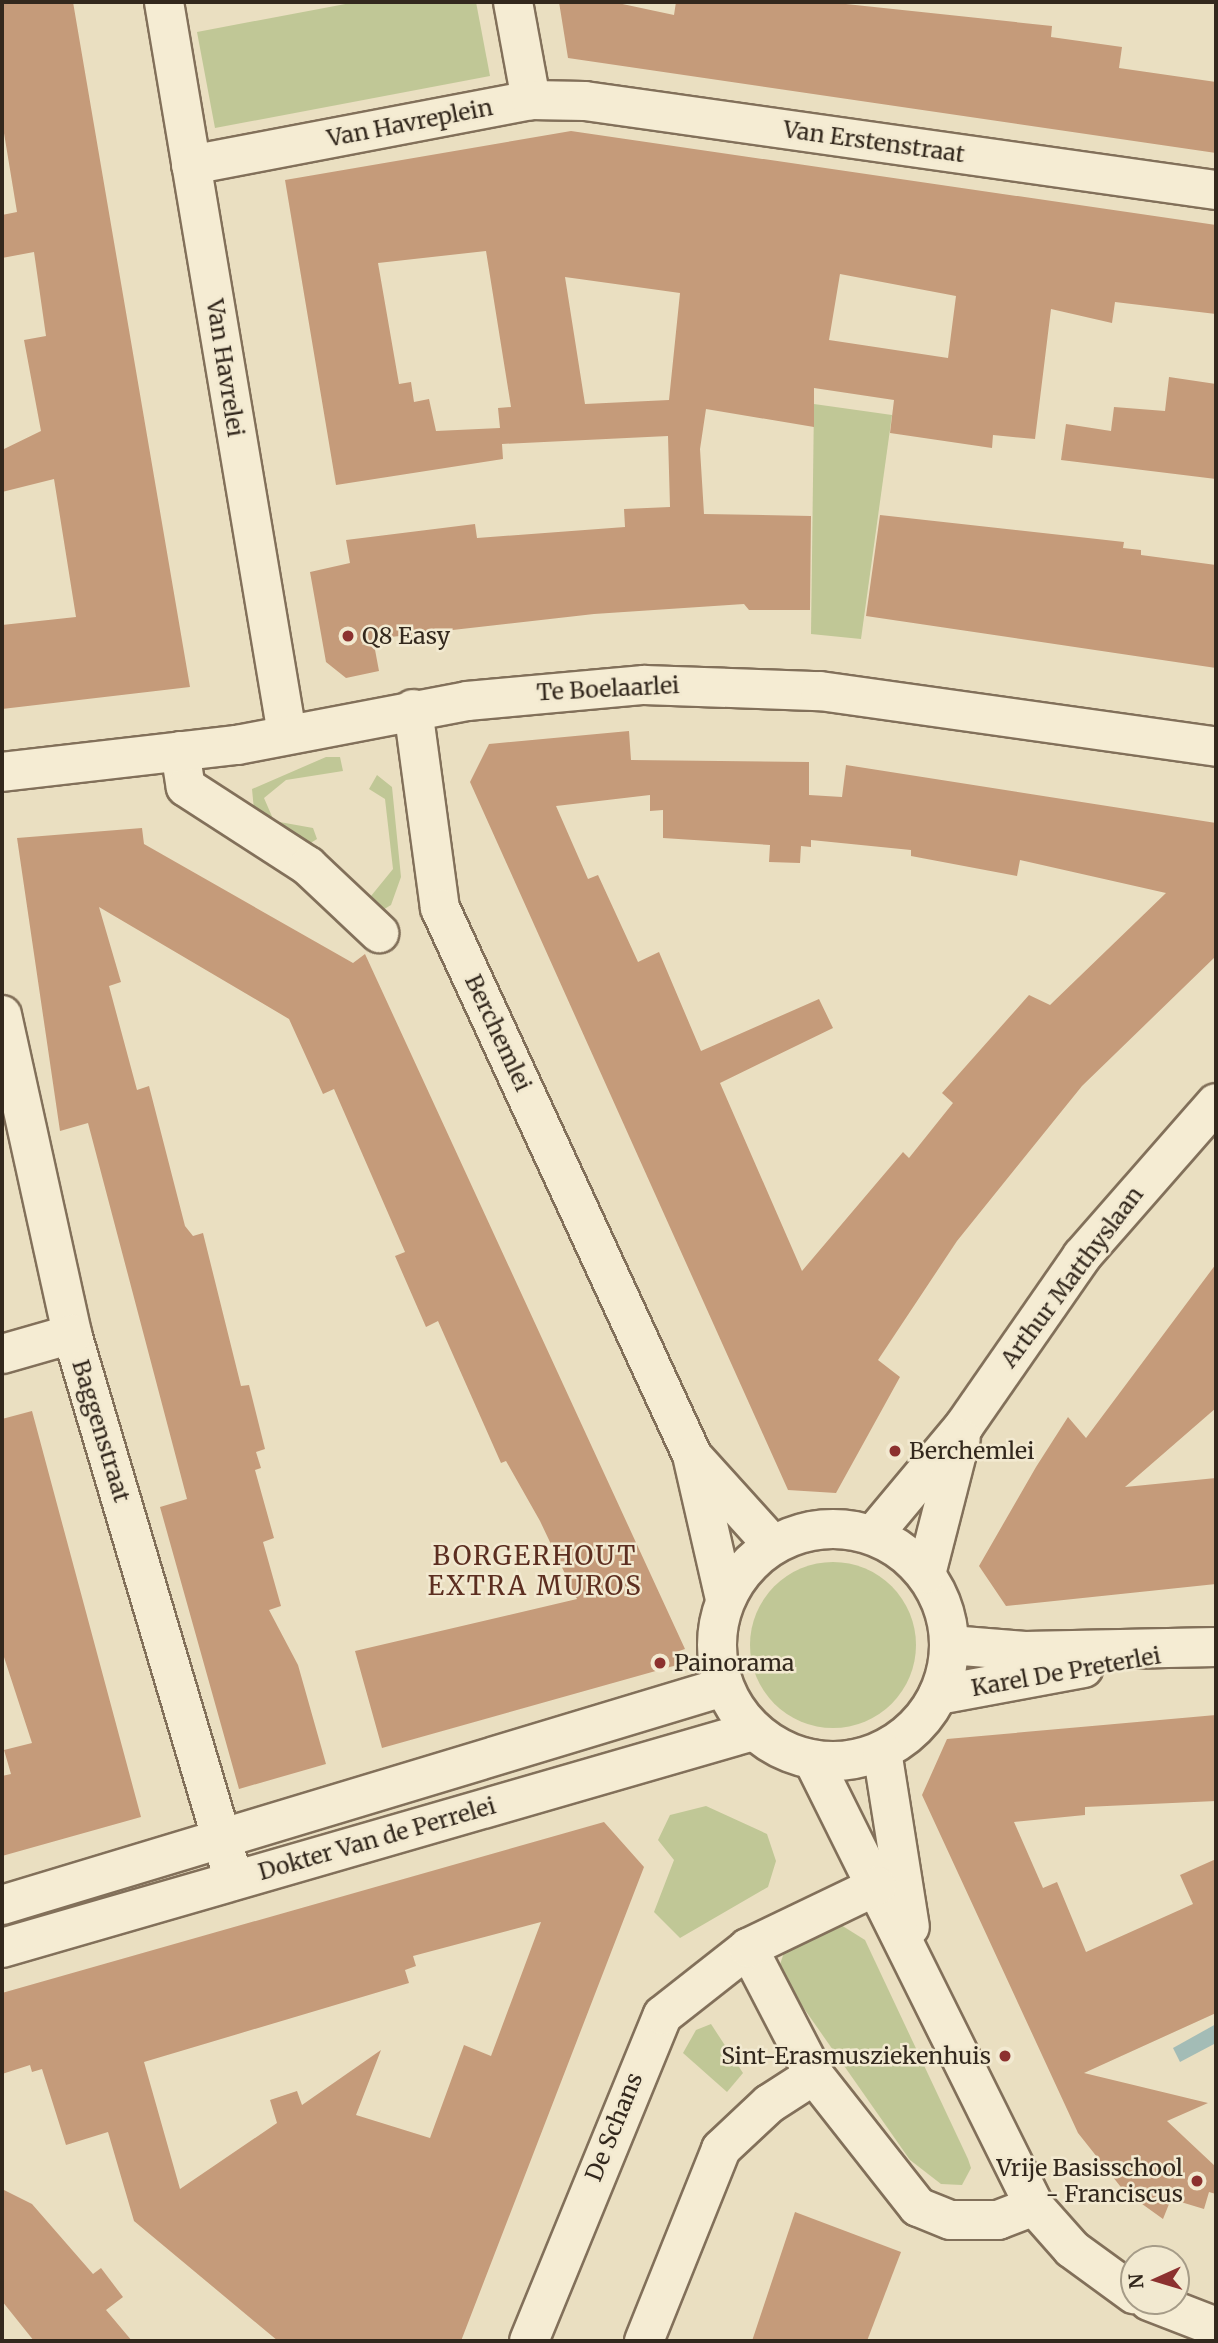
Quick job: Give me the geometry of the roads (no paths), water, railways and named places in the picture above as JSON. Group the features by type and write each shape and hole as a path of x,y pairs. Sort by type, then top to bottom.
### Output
{"street":[{"name":"Van Havrelei","path":"166,2 287,734"},
{"path":"513,2 531,100"},
{"name":"Van Havreplein","path":"191,165 531,100"},
{"name":"Van Erstenstraat","path":"531,100 585,102 1216,190"},
{"name":"Te Boelaarlei","path":"2,772 180,751 287,734 413,709 554,690 740,684 1216,747"},
{"name":"Berchemlei","path":"413,709 440,908 692,1455 725,1599"},
{"path":"180,751 186,787 308,866 379,933"},
{"name":"Baggenstraat","path":"2,1015 72,1334 234,1881"},
{"name":"Arthur Matthyslaan","path":"873,1535 964,1426 1082,1256 1216,1103"},
{"path":"2,1353 72,1334"},
{"name":"Arthur Matthyslaan","path":"926,1574 964,1426"},
{"name":"Berchemlei","path":"692,1455 772,1545"},
{"name":"Berchemlei","path":"840,1528 873,1535 926,1574 945,1613 950,1645 938,1695 905,1737 882,1751 849,1761 813,1760 753,1731 723,1687 717,1628 725,1599 744,1568 772,1545 805,1531 840,1528"},
{"name":"Karel De Preterlei","path":"950,1645 1026,1651 1205,1648"},
{"name":"Karel De Preterlei","path":"938,1695 1205,1648"},
{"name":"Dokter Van de Perrelei","path":"2,1905 223,1842 723,1687"},
{"name":"Dokter Van de Perrelei","path":"2,1948 753,1731"},
{"path":"882,1751 915,1960"},
{"path":"813,1760 915,1960 1034,2206 1072,2249 1120,2284"},
{"name":"De Schans","path":"529,2341 648,2039 679,2000 748,1948 877,1886"},
{"path":"748,1948 814,2075 918,2207 951,2220 998,2220 1034,2206"},
{"path":"644,2341 721,2149 769,2104 814,2075"},
{"path":"1185,2315 1216,2327"}],"water":[{"path":"1216,2024 1216,2043 1180,2062 1173,2048"}],"place":[{"name":"Q8 Easy","path":"348,636"},
{"name":"Berchemlei","path":"895,1451"},
{"name":"Painorama","path":"660,1663"},
{"name":"Sint-Erasmusziekenhuis","path":"1005,2056"},
{"name":"Vrije Basisschool - Franciscus","path":"1197,2181"}],"district":[{"name":"BORGERHOUT EXTRA MUROS","path":"535,1571"}]}
